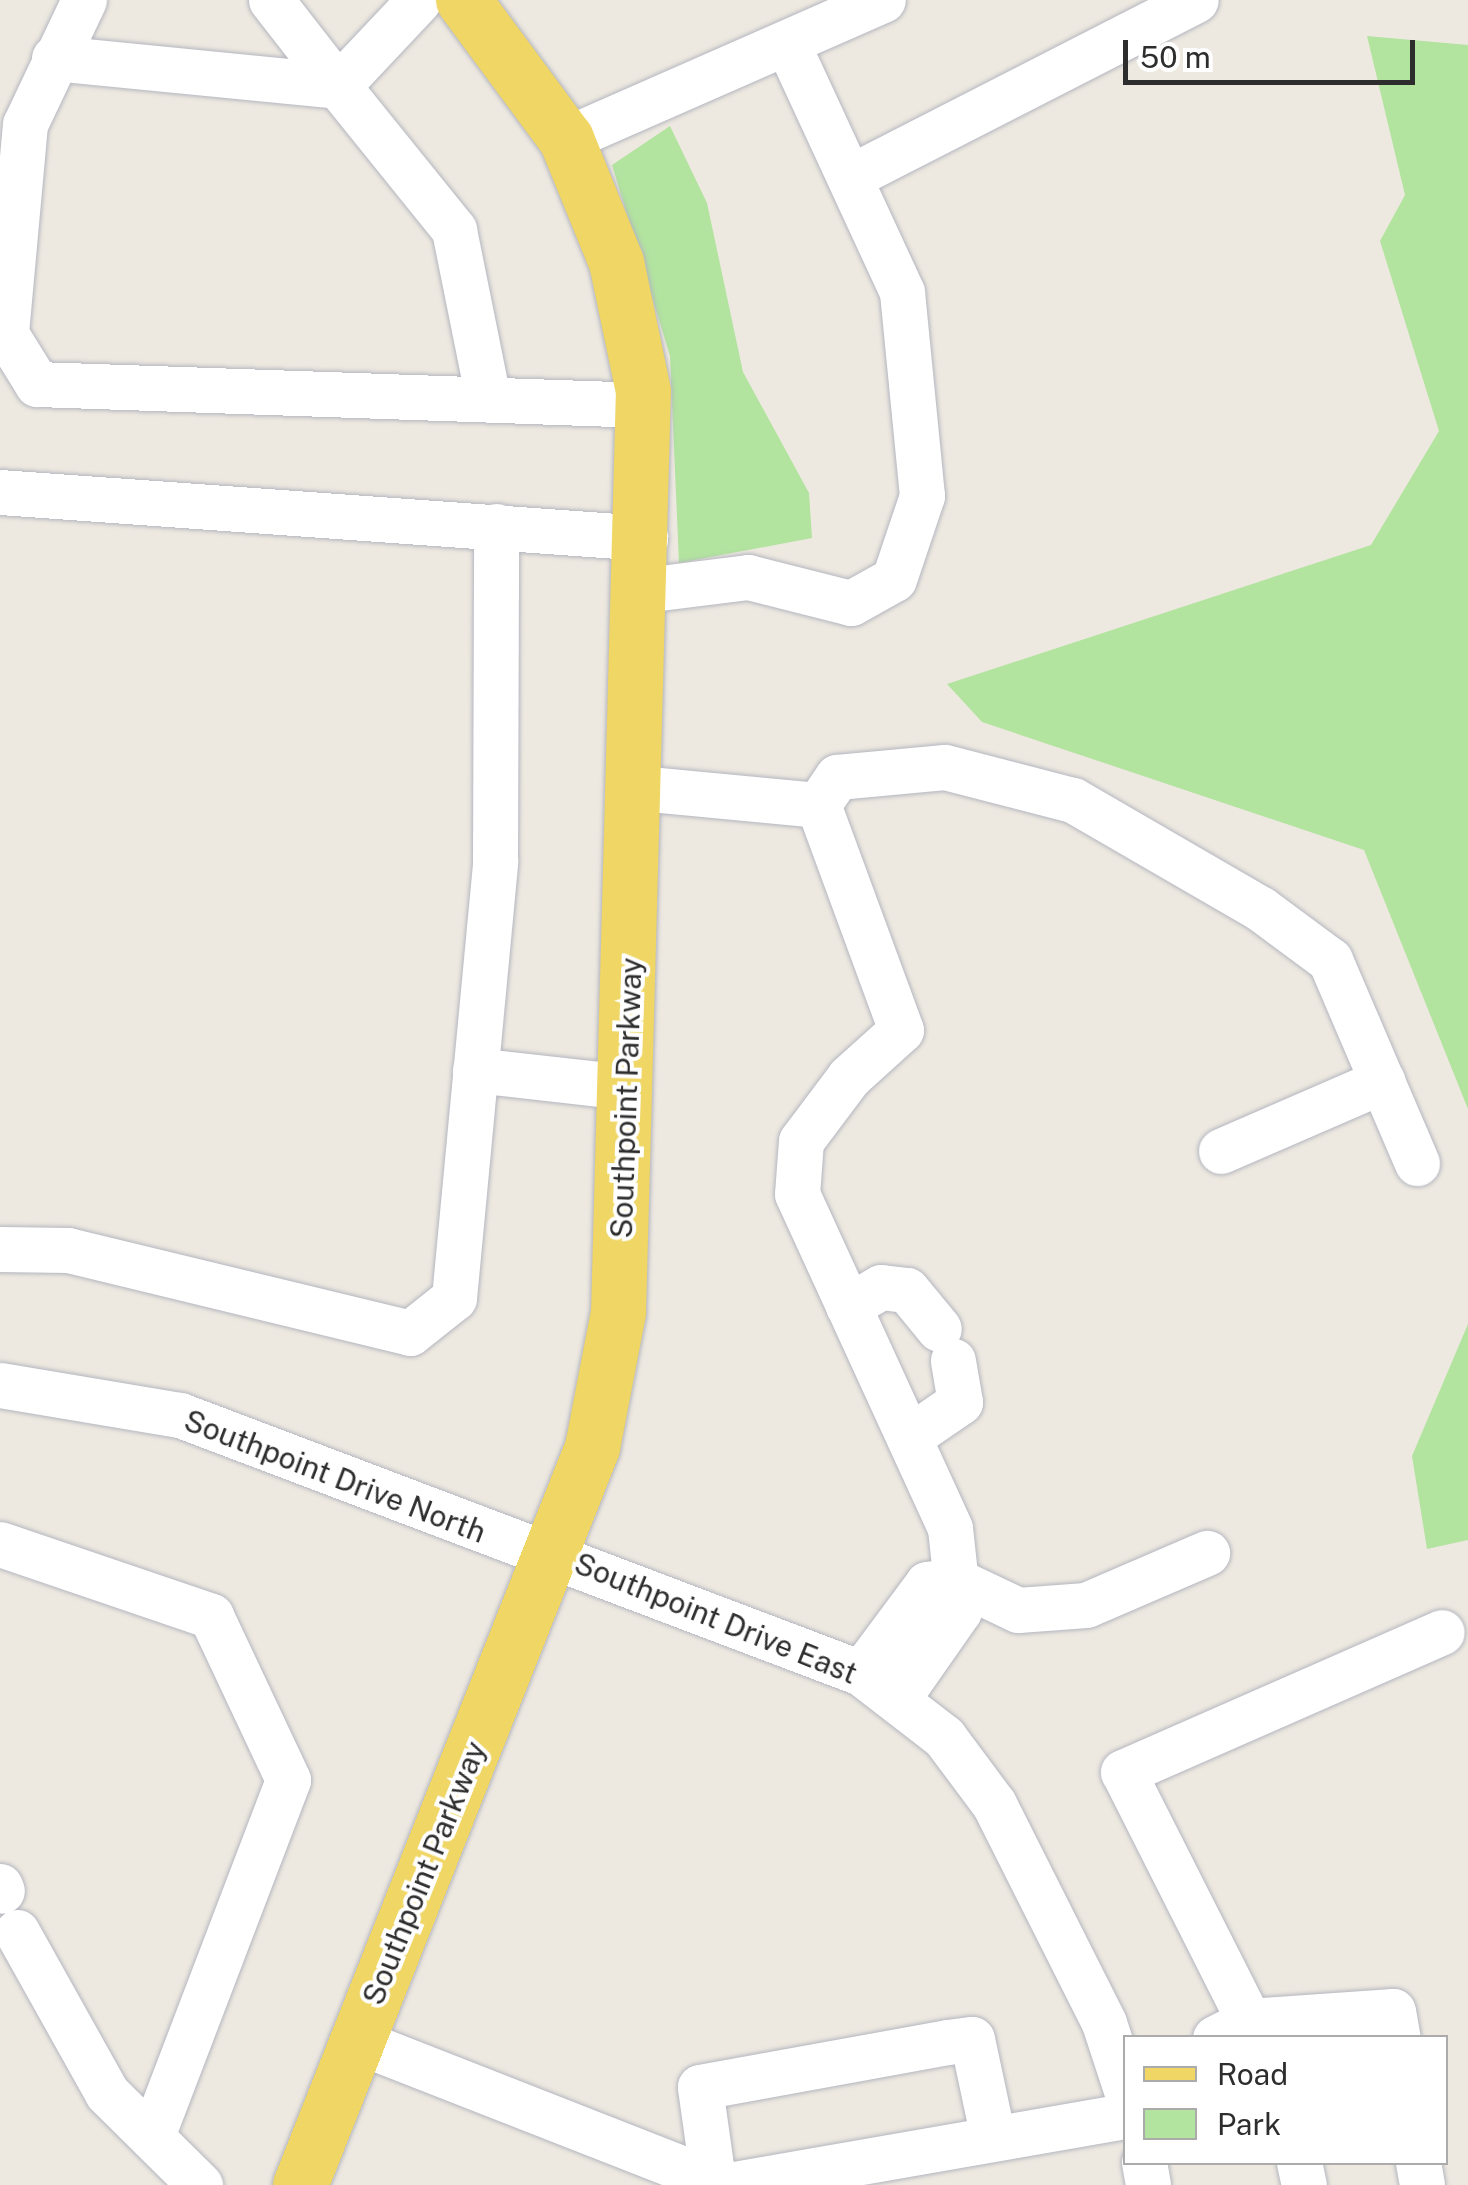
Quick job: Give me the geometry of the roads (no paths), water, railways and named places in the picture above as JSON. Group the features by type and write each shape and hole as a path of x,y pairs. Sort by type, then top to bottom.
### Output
{"main road":[{"name":"Southpoint Parkway","path":"312,2181 357,2042 550,1553 609,1380 627,1087 638,788 644,404 616,262 566,139 463,0"}],"street":[{"path":"84,0 26,124 6,334 38,384 644,404"},
{"path":"271,0 454,230 488,399"},
{"path":"338,86 420,0"},
{"path":"566,139 883,0"},
{"path":"852,176 1196,0"},
{"path":"0,492 496,526 644,564 748,577 851,603 894,579 922,496 902,292 852,176 788,44"},
{"path":"54,58 338,86"},
{"path":"0,1249 68,1250 410,1333 454,1298 495,861 496,526"},
{"path":"818,805 837,777 945,767 1073,800 1330,960 1417,1163"},
{"path":"638,788 818,805"},
{"path":"818,805 902,1030 849,1077 802,1141 797,1194 950,1528 960,1610 898,1698"},
{"path":"475,1070 627,1087"},
{"path":"1221,1151 1382,1081"},
{"path":"848,1306 882,1287 907,1290 946,1345 960,1402 909,1437"},
{"name":"Southpoint Drive North","path":"0,1385 180,1415 550,1553"},
{"path":"0,1544 211,1616 288,1780 142,2127"},
{"name":"Southpoint Drive East","path":"550,1553 861,1673 898,1698 994,1804 1104,2023 1123,2086"},
{"path":"861,1673 928,1584 956,1580 1018,1610 1086,1605 1207,1553"},
{"path":"1397,2035 1393,2011 1241,2032 1123,1772 1442,1632"},
{"path":"6,1903 108,2093 200,2185"},
{"path":"722,2183 700,2088 947,2042 972,2040 994,2138"},
{"path":"357,2042 722,2183 994,2138 1123,2094"}]}
